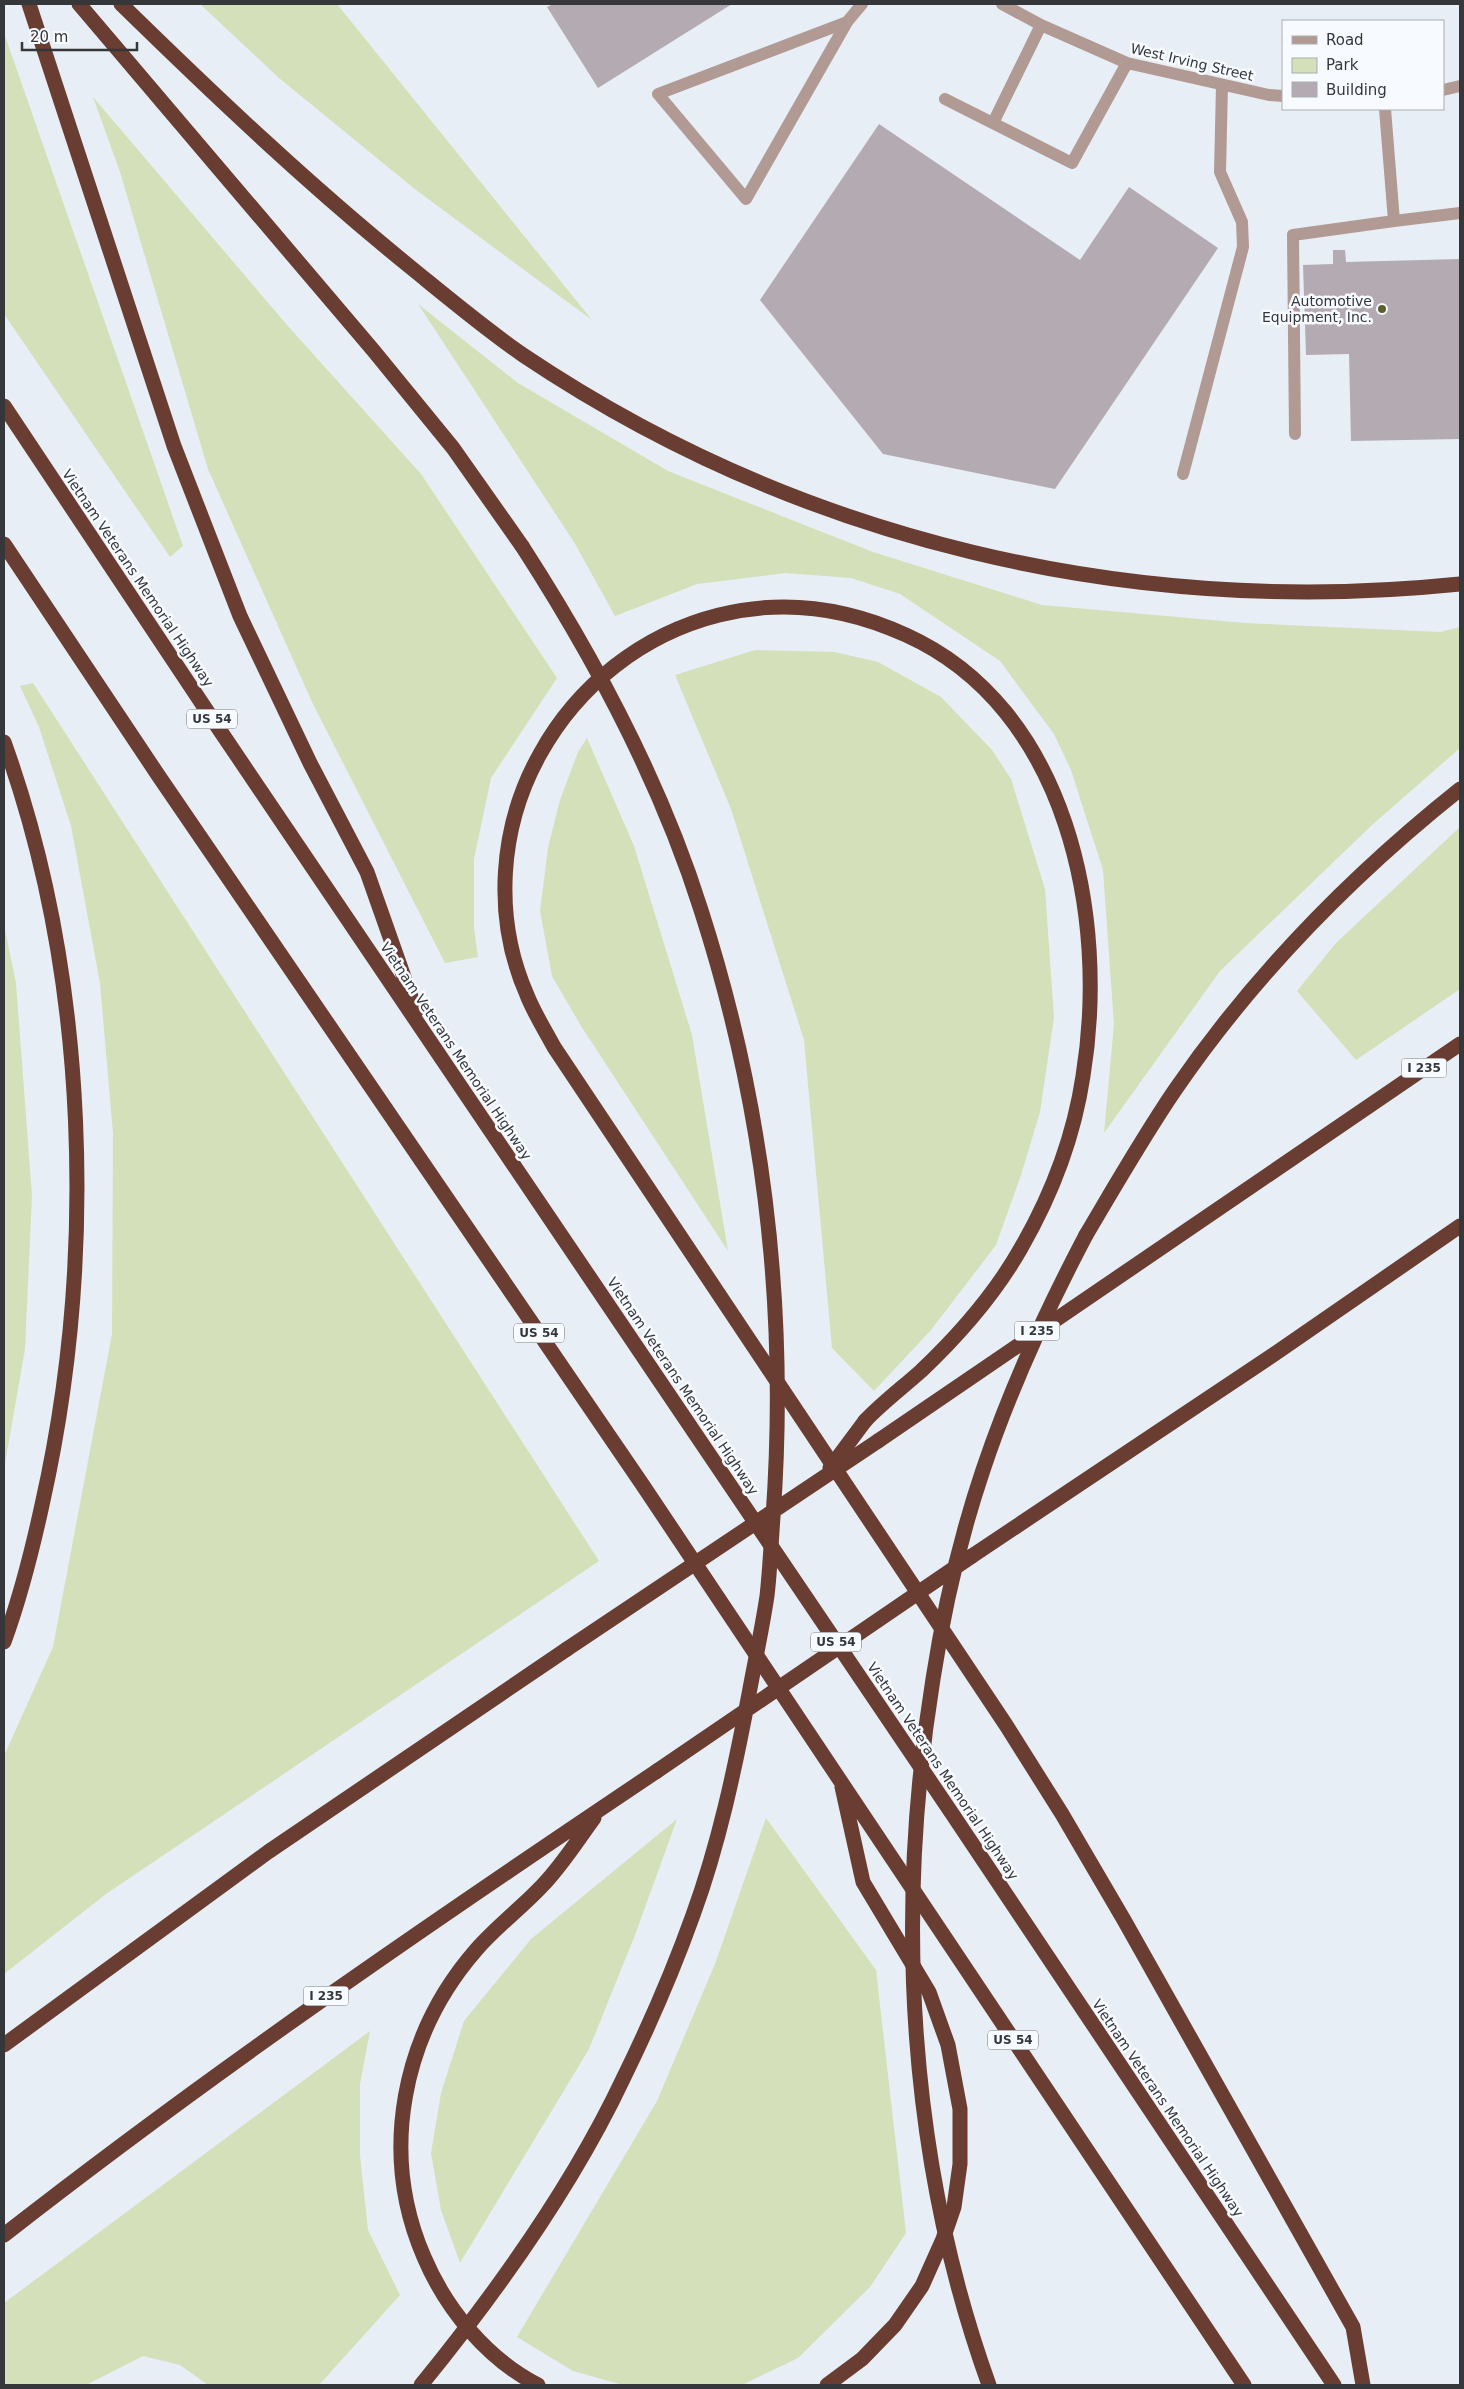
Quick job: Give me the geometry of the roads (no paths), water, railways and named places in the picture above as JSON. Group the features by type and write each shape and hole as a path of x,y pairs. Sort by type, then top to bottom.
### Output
{"highway":[{"path":"29,4 174,446 240,616 310,763 366,872 423,1031"},
{"path":"79,4 373,350 453,448 522,546 570,621 622,716 672,828 700,906 741,1056 760,1159 772,1247 778,1326 776,1472 767,1594 738,1755 694,1914 622,2082 561,2189 522,2250 486,2302 421,2385"},
{"path":"121,4 301,176 454,302 523,355 633,420 719,464 817,505 879,527 948,548 1083,576 1166,586 1304,593 1460,584"},
{"name":"Vietnam Veterans Memorial Highway","path":"4,406 423,1031 953,1815 1334,2385"},
{"name":"US 54","path":"4,544 158,775 840,1779 1244,2385"},
{"path":"821,1479 865,1422 883,1402 916,1376 951,1342 992,1291 1019,1251 1040,1212 1057,1171 1073,1124 1083,1080 1090,1030 1087,919 1076,857 1055,795 1040,762 1015,725 987,692 950,659 920,641 882,624 838,611 800,607 765,607 701,619 664,634 617,664 577,700 552,732 527,776 510,833 504,884 507,927 514,961 527,995 554,1047 1006,1725 1057,1806 1352,2327 1363,2385"},
{"path":"4,742 20,787 48,898 67,1018 78,1178 70,1339 56,1444 33,1544 4,1642"},
{"path":"988,2385 958,2283 935,2188 922,2093 914,2009 912,1922 915,1823 923,1740 949,1591 966,1524 1001,1418 1050,1304 1086,1235 1176,1090 1234,1012 1298,937 1347,886 1460,789"},
{"name":"I 235","path":"4,2045 268,1852 878,1441 1196,1222 1460,1044"},
{"name":"I 235","path":"4,2235 98,2161 229,2064 351,1978 972,1556 1272,1356 1460,1226"},
{"path":"827,2385 862,2359 895,2325 922,2286 943,2239 954,2207 960,2164 960,2109 948,2045 929,1992 863,1882 840,1779"},
{"path":"538,2385 499,2359 474,2334 452,2306 431,2272 416,2237 406,2204 400,2124 417,2049 451,1984 476,1950 542,1886 602,1808"}],"street":[{"path":"847,22 658,94 746,200 847,22 862,4"},
{"name":"West Irving Street","path":"1002,4 1040,25 1127,63 1269,95 1282,96"},
{"path":"993,123 1040,25"},
{"path":"945,99 1072,163 1127,63"},
{"path":"1183,474 1242,247 1242,222 1220,172 1222,85"},
{"path":"1444,90 1460,86"},
{"path":"1385,110 1394,221"},
{"path":"1295,434 1293,235 1460,213"}],"place":[{"name":"Automotive Equipment, Inc.","path":"1382,309"}]}
